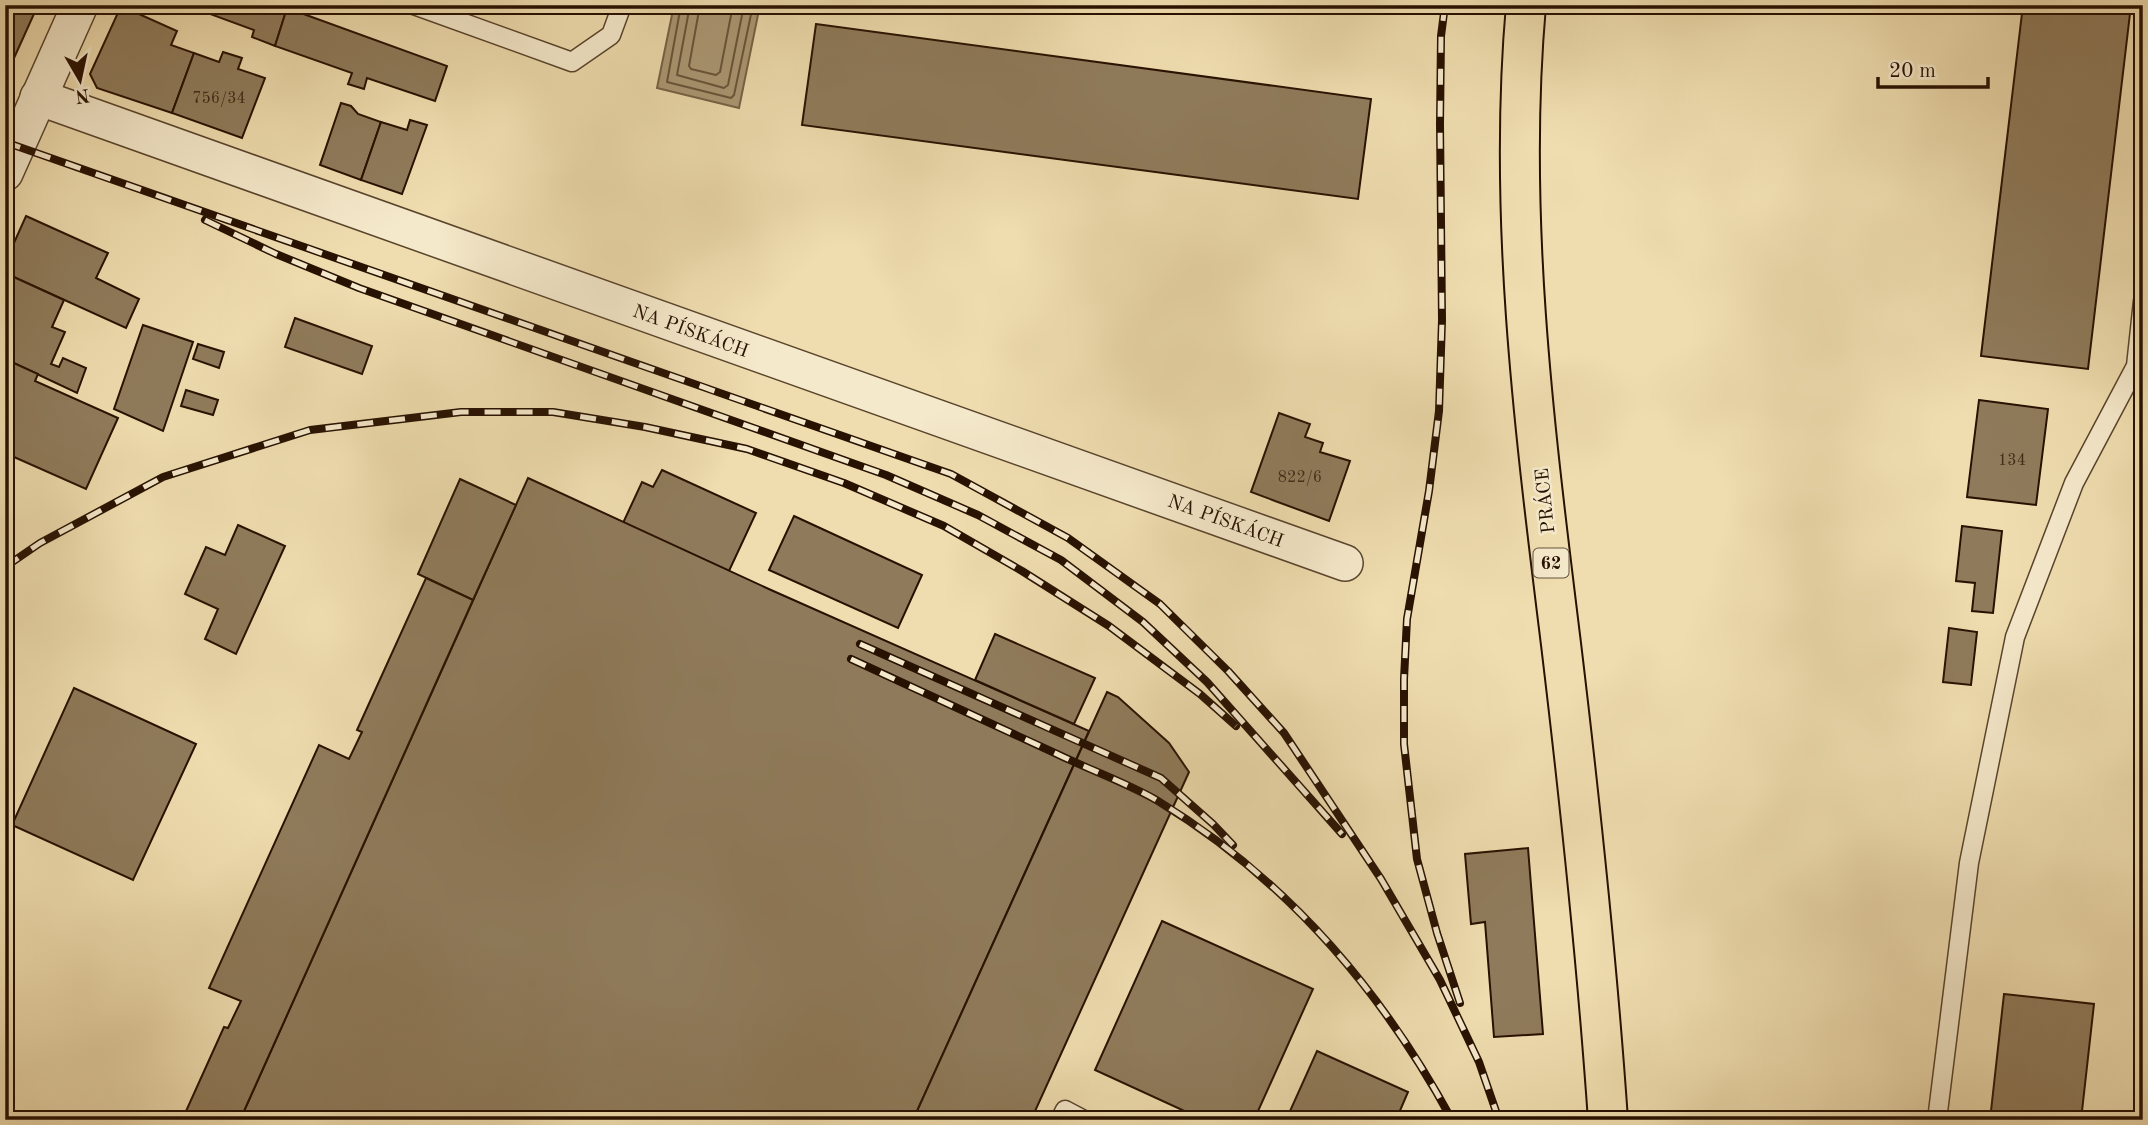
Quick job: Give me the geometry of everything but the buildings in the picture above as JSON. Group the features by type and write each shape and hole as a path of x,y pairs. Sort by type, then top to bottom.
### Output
{"main road":[{"name":"PRÁCE","path":"1526,5 1518,130 1532,384 1591,906 1608,1120"}],"street":[{"path":"5,173 80,5"},
{"name":"NA PÍSKÁCH","path":"38,97 1345,563"}],"lane":[{"path":"414,5 572,62 611,35 622,5"},
{"path":"1937,1120 1969,863 2015,637 2074,483 2136,366 2143,300"},
{"path":"1060,1120 1065,1110 1084,1120"}],"water":[{"path":"674,5 760,5 739,108 657,88"}],"railway":[{"path":"1445,5 1441,36 1442,320 1439,411 1429,491 1407,619 1404,744 1417,859 1460,1003"},
{"path":"5,142 951,474 1068,538 1160,604 1228,671 1284,733 1381,879 1440,980 1479,1062 1499,1120"},
{"path":"205,220 276,254 359,288 886,475 978,515 1061,560 1143,622 1207,682 1342,834"},
{"path":"5,567 40,543 163,477 310,430 461,412 553,412 645,427 747,449 844,483 944,526 1109,626 1200,694 1236,726"},
{"path":"860,644 1161,778 1233,845"},
{"path":"851,659 1134,788 1204,832 1248,865 1289,902 1362,982 1394,1026 1452,1120"}]}
